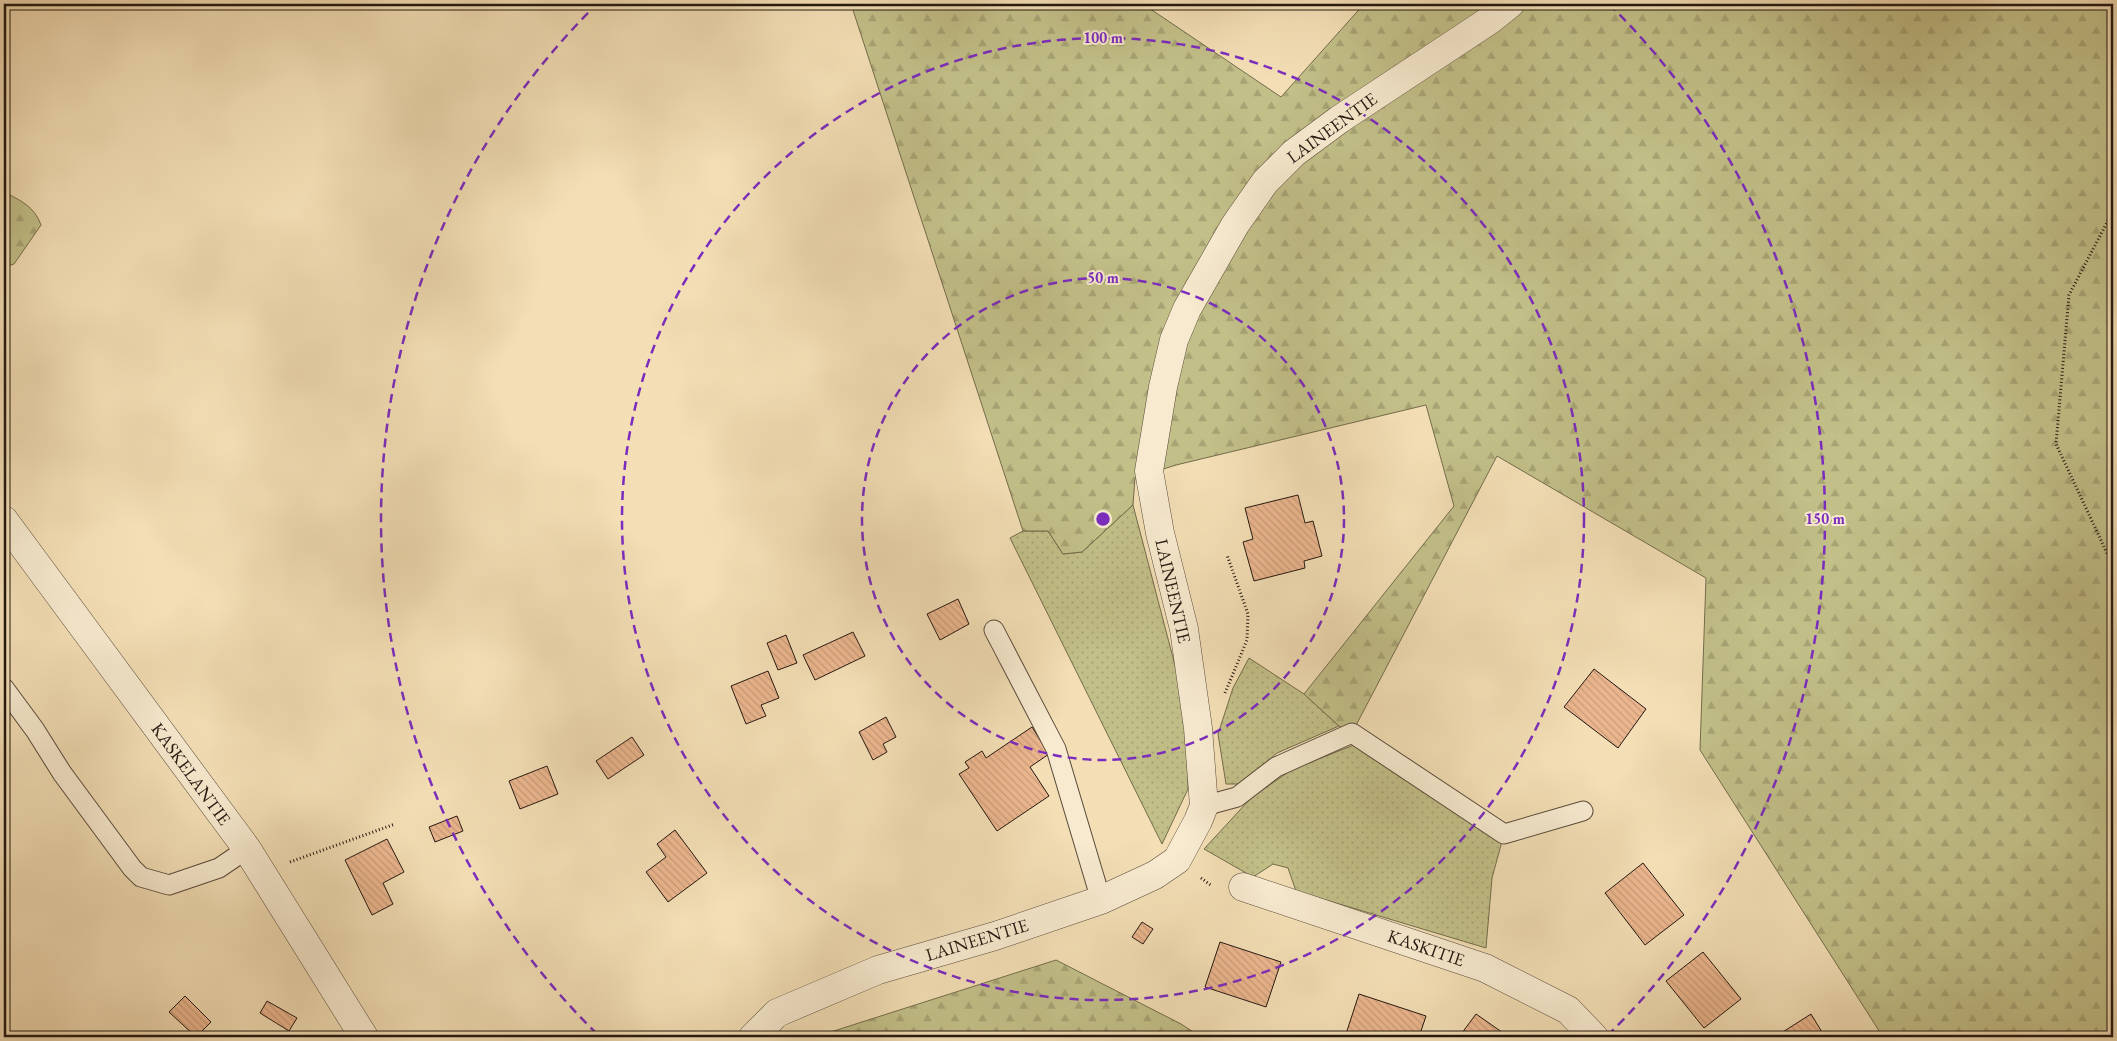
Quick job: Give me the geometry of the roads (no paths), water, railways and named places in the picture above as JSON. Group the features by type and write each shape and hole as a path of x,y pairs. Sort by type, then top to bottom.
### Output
{"street":[{"name":"LAINEENTIE","path":"753,1037 777,1013 878,970 995,936 1101,900 1155,875 1177,860 1198,822 1204,806 1198,728 1184,629 1160,533 1149,471 1163,387 1174,340 1187,308 1235,224 1265,182 1294,153 1340,119 1490,20 1510,4"},
{"name":"KASKELANTIE","path":"4,520 247,849 357,1035"},
{"name":"KASKITIE","path":"1243,886 1485,968 1568,1010 1594,1037"}],"lane":[{"path":"994,630 1056,749 1101,900"},
{"path":"4,688 35,730 62,773 132,868 141,877 169,885 219,868 247,849"},
{"path":"1204,806 1237,797 1276,767 1352,733 1504,834 1583,811"}]}
